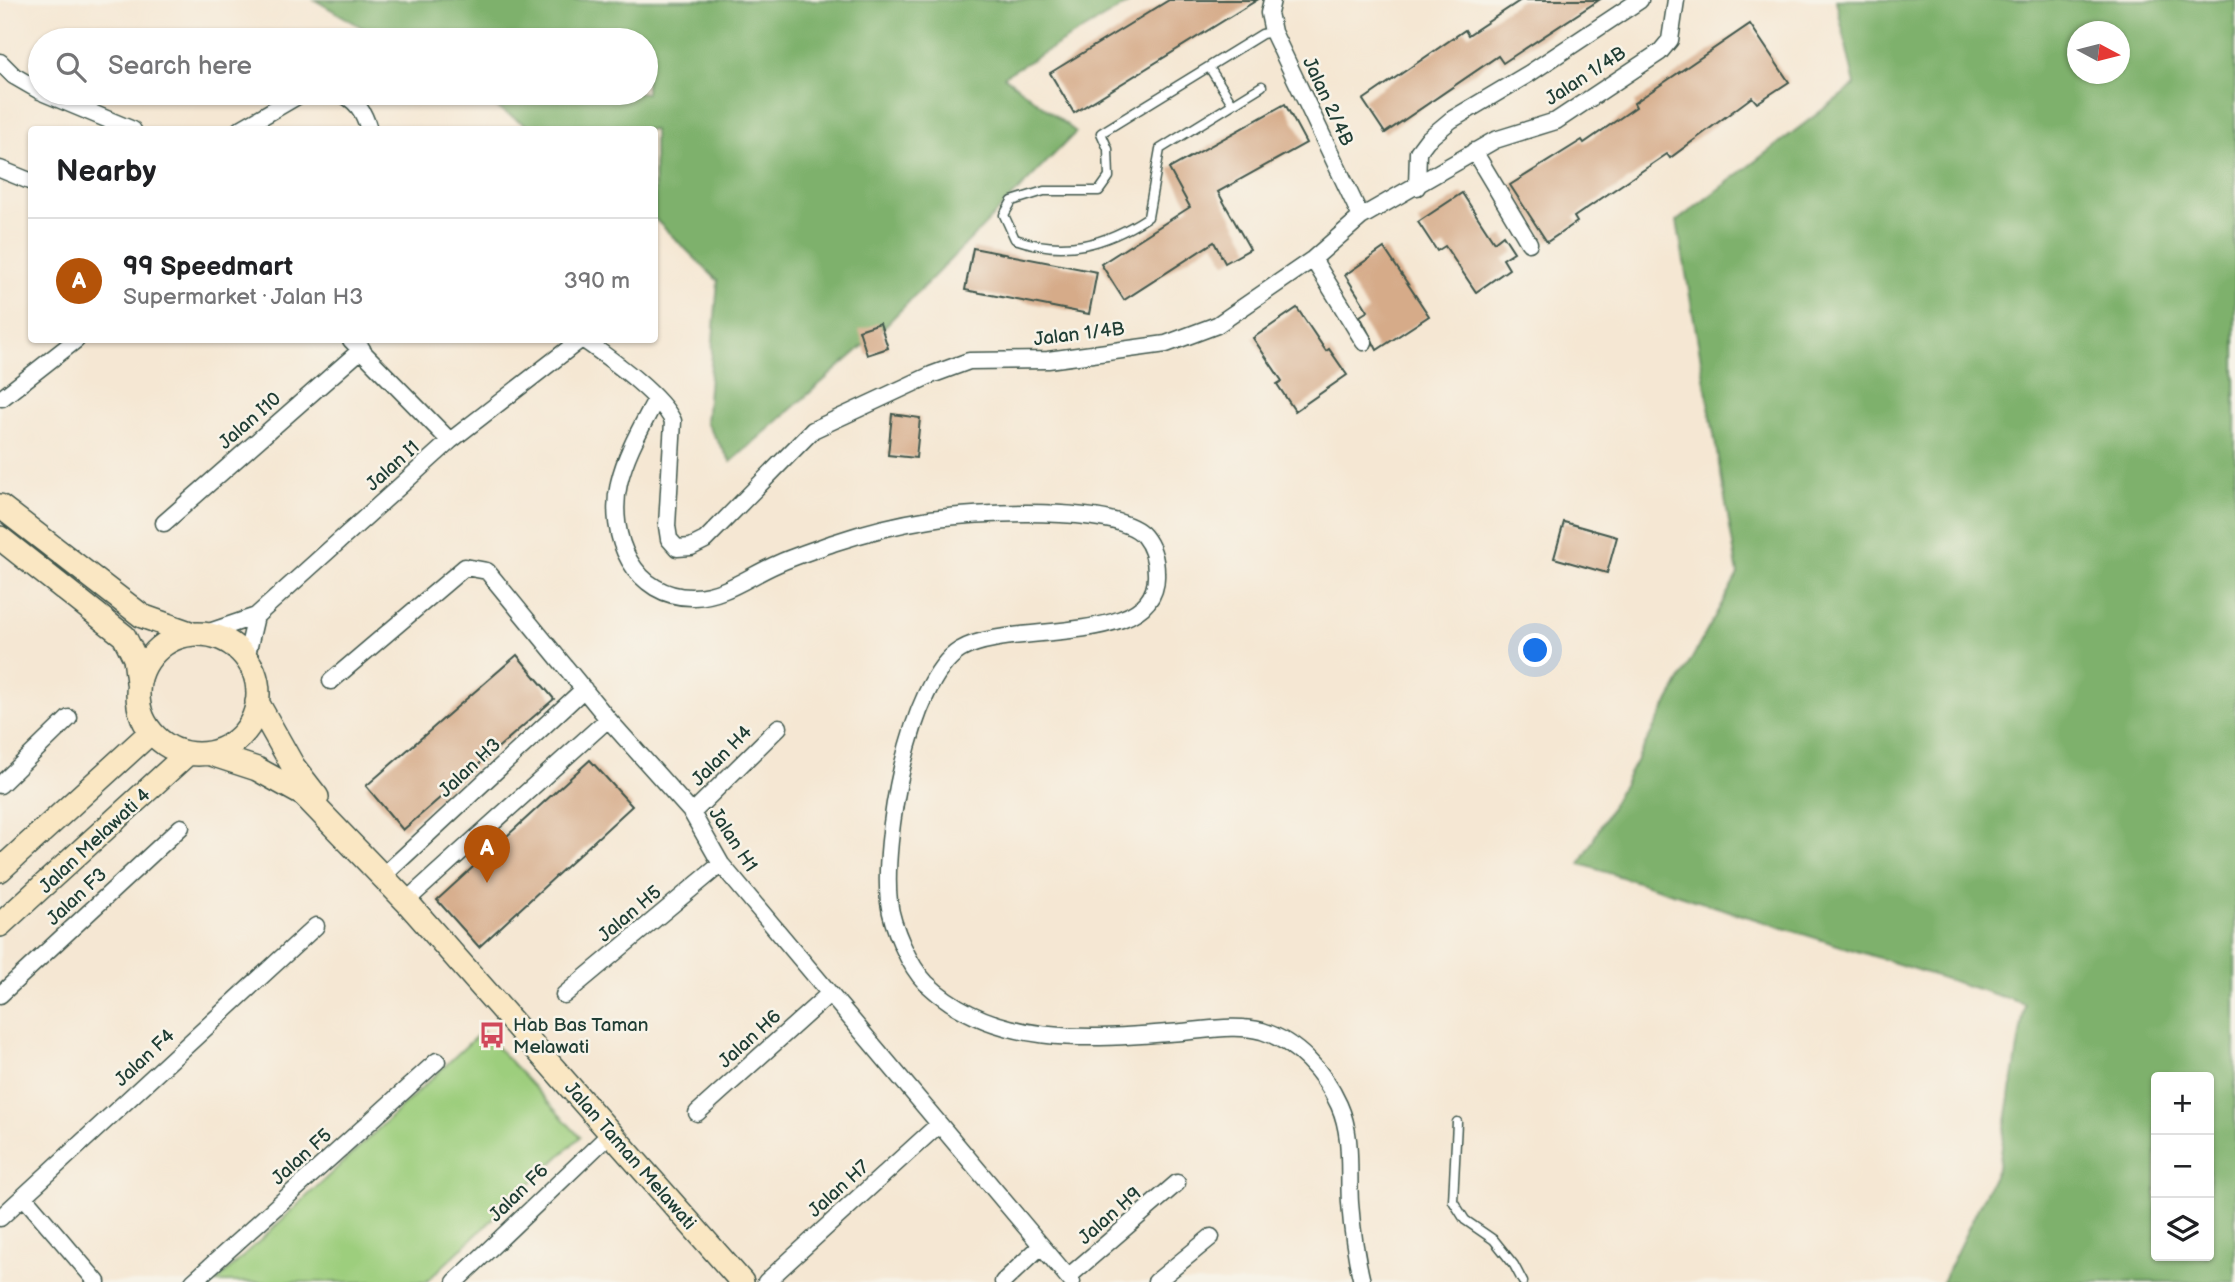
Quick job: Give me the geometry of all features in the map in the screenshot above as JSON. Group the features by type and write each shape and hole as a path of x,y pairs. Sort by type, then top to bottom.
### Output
{"main road":[{"path":"0,506 142,617 169,629 218,637 246,659 256,680 257,702 252,720 241,736 228,747 211,754 187,754 167,746 150,732 139,708 135,658 124,636 0,538"},
{"path":"138,682 148,659 167,642 197,634"},
{"name":"Jalan Taman Melawati","path":"257,702 293,766 351,841"},
{"path":"0,870 150,732"},
{"name":"Jalan Melawati 4","path":"0,925 187,754"},
{"name":"Jalan Taman Melawati","path":"211,754 257,769 304,795 351,841 743,1282"}],"street":[{"name":"Jalan 2/4B","path":"1272,0 1269,13 1273,32 1361,217"},
{"path":"1417,187 1418,152 1427,140 1451,120 1530,73 1640,0"},
{"name":"Jalan 1/4B","path":"586,343 632,376 668,412 673,421 666,508 669,539 677,548 691,547 705,540 813,430 853,410 969,361 1048,360 1166,344 1217,325 1314,259 1361,217 1417,187 1474,150 1504,136 1556,121 1660,52 1670,40 1675,23 1676,0"},
{"path":"0,62 14,76 28,84"},
{"path":"67,105 122,126"},
{"path":"246,126 282,105"},
{"path":"357,105 365,114 368,126"},
{"path":"1474,150 1529,243"},
{"path":"0,169 28,180"},
{"path":"1314,259 1364,342"},
{"path":"2,398 71,343"},
{"name":"Jalan 1/4B","path":"450,441 578,343"},
{"name":"Jalan I1","path":"197,634 256,616 450,441 356,344"},
{"name":"Jalan I10","path":"164,523 356,344"},
{"path":"655,401 630,448 621,478 618,528 628,563 651,588 675,596 696,597 725,591 776,564 840,541 931,519 1000,515 1093,515 1125,521 1142,533 1156,556 1157,584 1148,602 1130,618 1109,624 1015,633 982,641 960,649 941,666 909,734 897,781 889,904 904,948 924,981 964,1010 1004,1029 1051,1037 1119,1037 1227,1028 1259,1030 1287,1043 1321,1072 1341,1108 1349,1140 1350,1203 1362,1282"},
{"name":"Jalan H1","path":"331,681 465,567 487,571 608,719 692,813 720,864 1070,1280"},
{"path":"246,659 256,616"},
{"name":"Jalan H3","path":"383,876 583,689"},
{"path":"0,785 69,718"},
{"path":"406,901 608,719"},
{"name":"Jalan H4","path":"692,813 779,727"},
{"name":"Jalan F3","path":"0,995 181,827"},
{"name":"Jalan H5","path":"564,995 720,864"},
{"name":"Jalan F4","path":"0,1218 316,926"},
{"name":"Jalan H6","path":"697,1113 829,994"},
{"name":"Jalan F5","path":"193,1282 437,1060"},
{"name":"Jalan H7","path":"766,1282 938,1125"},
{"name":"Jalan F6","path":"455,1282 611,1133"},
{"name":"Jalan H9","path":"1070,1280 1177,1183"},
{"path":"24,1197 97,1282"},
{"path":"1156,1282 1211,1237"},
{"path":"1003,1282 1041,1246"}],"lane":[{"path":"1262,86 1160,149 1148,217 1123,234 1075,249 1030,244 1015,239 1004,215 1012,201 1044,191 1099,191 1110,177 1108,149 1101,133 1262,34 1273,32"},
{"path":"1209,66 1231,103"},
{"path":"1457,1122 1452,1201 1465,1220 1494,1240 1514,1265 1523,1282"}],"green space":[{"path":"315,0 1134,0 1004,76 1076,132 880,331 731,462 706,423 718,281 658,222 658,126 528,126 492,105 658,105 658,28 363,28"},
{"path":"1836,0 2235,0 2235,1282 1942,1282 1999,1165 2025,1004 1580,864 1738,574 1677,221 1855,85"},
{"path":"482,1031 580,1137 426,1282 216,1282"}],"building":[{"path":"1169,0 1257,0 1074,113 1050,73"},
{"path":"1521,0 1599,0 1503,63 1498,56 1385,133 1363,100 1465,30 1468,35"},
{"path":"1750,24 1789,82 1757,103 1752,97 1670,158 1667,154 1574,217 1577,222 1547,242 1510,185 1582,140 1584,143 1636,107 1634,103"},
{"path":"1285,104 1306,143 1218,192 1250,249 1225,263 1214,242 1124,300 1101,264 1190,207 1169,169"},
{"path":"1462,193 1494,242 1503,235 1514,252 1503,259 1509,269 1476,292 1445,246 1437,251 1418,222"},
{"path":"973,248 1097,272 1089,314 965,290"},
{"path":"1384,248 1429,316 1377,350 1360,316 1368,311 1345,275"},
{"path":"1297,308 1326,351 1329,349 1347,375 1295,411 1277,384 1282,381 1253,338"},
{"path":"880,323 888,348 867,355 859,330"},
{"path":"892,414 920,418 916,458 888,455"},
{"path":"1564,522 1617,537 1607,573 1554,558"},
{"path":"517,655 554,699 403,830 366,786"},
{"path":"590,760 632,806 479,947 437,900"}],"place":[{"name":"99 Speedmart","path":"487,883"},
{"name":"Hab Bas Taman Melawati","path":"492,1035"}]}
